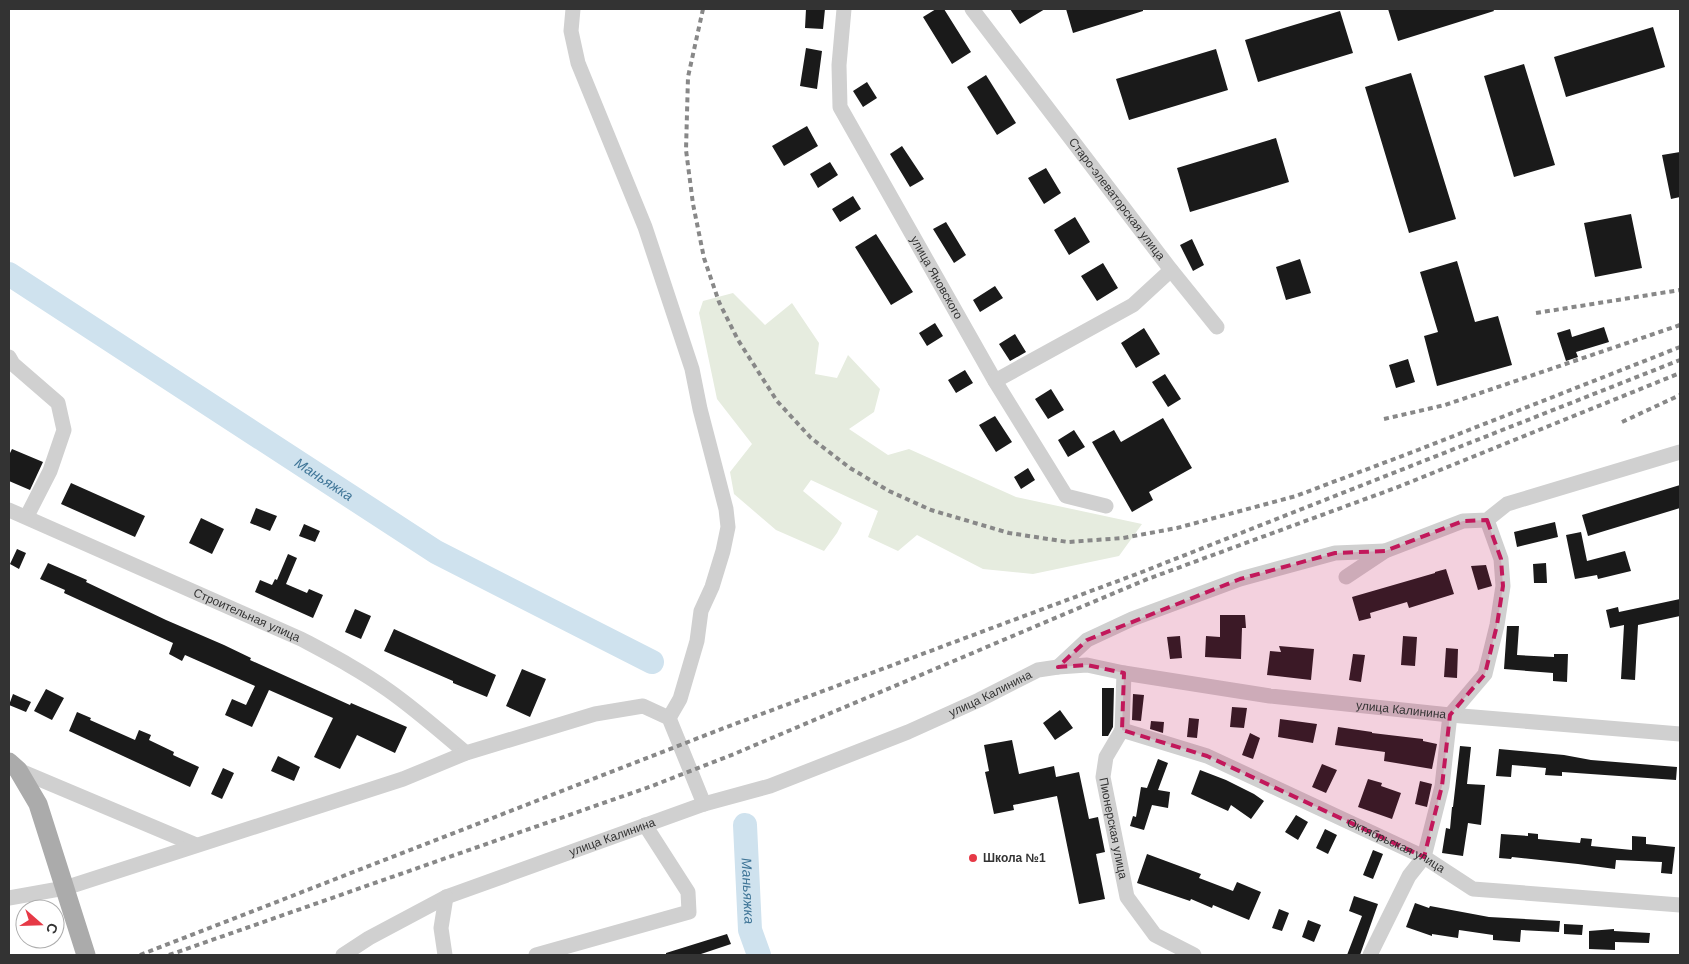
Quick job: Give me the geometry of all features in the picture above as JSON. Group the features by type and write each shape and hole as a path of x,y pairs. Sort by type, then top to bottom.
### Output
{"main road":[{"path":"13,766 38,804 86,955"}],"street":[{"path":"573,9 570,32 578,64 648,236 692,369 700,410 726,509 728,527 723,551 712,587 701,611 697,641 680,699 668,718"},
{"name":"улица Яновского","path":"844,9 839,64 840,107 995,381 1066,496 1106,506"},
{"name":"Старо-элеваторская улица","path":"972,9 1171,270 1133,305 995,381"},
{"path":"1171,270 1217,327"},
{"path":"9,357 13,364 58,403 64,430 50,471 26,516"},
{"path":"1346,577 1385,551 1463,520 1487,520 1507,504 1680,452"},
{"name":"Строительная улица","path":"9,510 301,639 348,664 387,689 466,753"},
{"path":"1370,955 1409,876 1424,857 1442,786 1450,715 1485,674 1497,625 1503,586 1501,559 1487,520"},
{"path":"1058,666 1087,640 1132,619 1240,579 1335,553 1385,551"},
{"name":"улица Калинина","path":"343,955 369,938 446,897 704,804 770,786 908,732 1038,670 1058,666 1087,665 1124,673 1270,696 1450,715 1680,734"},
{"name":"Пионерская улица","path":"1124,673 1122,730 1106,757 1104,777 1127,897 1156,935 1194,955"},
{"path":"9,898 65,888 403,779 466,753 595,714 643,706 668,718 704,804"},
{"name":"Октябрьская улица","path":"1122,730 1207,756 1424,857 1473,889 1680,905"},
{"path":"13,766 196,845"},
{"path":"536,955 689,912 688,892 645,825"},
{"path":"445,955 441,928 446,897"}],"highlighted area":[{"path":"1487,520 1501,559 1503,586 1497,625 1485,674 1450,715 1442,786 1424,857 1207,756 1122,730 1124,673 1087,665 1058,667 1087,640 1240,579 1335,553 1385,551 1463,521"}],"shaded area":[{"path":"733,293 765,325 792,303 819,343 815,374 837,378 848,355 880,389 874,412 849,429 888,455 909,449 1016,497 1142,524 1119,556 1033,574 983,569 917,535 898,551 868,537 878,511 811,480 803,491 842,523 837,533 824,551 776,530 734,494 730,472 752,444 717,399 699,313 703,301"}],"building":[{"path":"806,9 825,9 823,29 805,28"},
{"path":"936,9 944,9 971,52 952,64 923,17"},
{"path":"1010,9 1045,9 1020,24"},
{"path":"1066,9 1143,9 1143,11 1073,33"},
{"path":"1388,9 1493,9 1494,11 1398,41"},
{"path":"1340,11 1353,53 1258,82 1245,40"},
{"path":"1653,27 1665,67 1566,97 1554,57"},
{"path":"806,48 822,51 817,89 800,86"},
{"path":"1216,49 1228,90 1129,120 1116,79"},
{"path":"1524,64 1555,165 1514,177 1484,76"},
{"path":"1411,73 1456,219 1409,233 1365,87"},
{"path":"986,75 1016,123 997,135 967,87"},
{"path":"867,82 877,98 863,107 853,91"},
{"path":"807,126 818,146 784,166 772,146"},
{"path":"1276,138 1289,182 1190,212 1177,168"},
{"path":"902,146 924,179 910,187 890,154"},
{"path":"1680,152 1680,197 1671,199 1662,155"},
{"path":"830,162 838,175 818,188 810,174"},
{"path":"1046,168 1061,193 1044,204 1028,178"},
{"path":"853,196 861,209 840,222 832,209"},
{"path":"1631,214 1642,268 1595,277 1584,223"},
{"path":"1075,217 1090,242 1069,255 1054,230"},
{"path":"946,222 966,255 954,263 933,229"},
{"path":"876,234 913,292 891,305 855,247"},
{"path":"1192,239 1204,265 1193,271 1180,245"},
{"path":"1300,259 1311,293 1286,300 1276,267"},
{"path":"1457,261 1475,322 1498,316 1512,365 1437,386 1424,336 1438,332 1420,272"},
{"path":"1103,263 1118,288 1097,301 1081,276"},
{"path":"995,286 1003,298 980,312 973,300"},
{"path":"935,323 943,336 927,346 919,333"},
{"path":"1604,327 1609,342 1576,352 1578,357 1566,361 1557,333 1570,329 1572,337"},
{"path":"1144,328 1160,354 1136,368 1121,343"},
{"path":"1015,334 1026,352 1010,361 999,344"},
{"path":"1408,359 1415,382 1396,388 1389,365"},
{"path":"965,370 973,383 956,393 948,380"},
{"path":"1165,374 1181,399 1168,407 1152,382"},
{"path":"1051,389 1064,410 1048,419 1035,399"},
{"path":"995,416 1012,442 996,452 979,425"},
{"path":"1163,418 1192,468 1149,492 1153,500 1132,512 1092,442 1114,430 1121,442"},
{"path":"1074,430 1085,447 1068,457 1058,440"},
{"path":"12,449 43,462 30,490 9,481 9,455"},
{"path":"1028,468 1035,480 1021,489 1014,477"},
{"path":"71,483 145,516 135,537 61,504"},
{"path":"1680,485 1680,508 1588,536 1582,515"},
{"path":"256,508 277,516 270,531 250,523"},
{"path":"201,518 224,529 212,554 189,543"},
{"path":"1555,522 1558,537 1517,547 1514,532"},
{"path":"304,524 320,531 315,542 299,536"},
{"path":"1581,532 1587,561 1625,551 1631,571 1598,579 1597,575 1575,579 1566,535"},
{"path":"17,549 26,553 19,569 10,564"},
{"path":"288,554 297,558 286,584 307,593 309,589 323,595 313,618 255,592 260,580 272,585 275,579 277,580"},
{"path":"48,563 87,580 86,582 166,620 224,645 251,658 250,660 350,705 351,703 407,727 395,753 357,735 340,769 314,757 333,718 269,690 252,727 225,715 232,699 246,705 255,686 185,655 182,661 169,654 173,643 64,593 65,590 40,579"},
{"path":"1546,563 1547,583 1534,583 1533,564"},
{"path":"1486,565 1492,586 1478,590 1471,566"},
{"path":"1446,569 1454,594 1409,608 1407,602 1370,613 1371,618 1359,621 1352,597"},
{"path":"1680,599 1680,616 1638,625 1635,680 1621,679 1624,625 1610,628 1606,610 1618,607 1619,612"},
{"path":"355,609 371,616 361,639 345,632"},
{"path":"1220,615 1245,615 1246,628 1242,628 1241,659 1205,657 1206,636 1220,637"},
{"path":"1507,626 1519,626 1517,655 1554,657 1554,654 1568,654 1567,682 1553,681 1553,673 1504,669"},
{"path":"394,629 496,675 487,697 384,651"},
{"path":"1180,636 1182,658 1170,659 1167,637"},
{"path":"1403,636 1417,637 1415,666 1401,665"},
{"path":"1279,646 1314,649 1311,680 1267,675 1270,651 1281,652"},
{"path":"1446,648 1458,649 1457,678 1444,677"},
{"path":"1353,654 1365,655 1361,682 1349,680"},
{"path":"522,669 546,679 530,717 506,706"},
{"path":"1102,688 1114,688 1113,727 1108,736 1102,736"},
{"path":"46,689 64,698 52,720 34,711"},
{"path":"13,694 31,702 26,712 9,705"},
{"path":"1133,694 1144,695 1141,721 1132,720"},
{"path":"1232,707 1247,708 1244,728 1230,727"},
{"path":"1060,710 1073,728 1055,740 1043,723"},
{"path":"77,712 91,718 90,720 135,740 139,730 151,735 149,740 174,752 173,755 199,767 190,787 69,731"},
{"path":"1189,718 1199,719 1197,738 1187,737"},
{"path":"1280,719 1317,724 1313,743 1278,737"},
{"path":"1151,721 1164,722 1163,733 1150,729"},
{"path":"1338,727 1423,739 1423,741 1437,744 1432,769 1384,761 1385,752 1335,745"},
{"path":"1250,733 1260,738 1253,759 1242,755"},
{"path":"1012,740 1019,774 1054,766 1056,777 1079,772 1089,819 1098,817 1105,852 1096,854 1105,899 1079,904 1057,796 1013,805 1014,810 994,814 985,772 989,771 984,745"},
{"path":"1460,746 1471,747 1467,784 1485,785 1481,825 1468,823 1463,856 1442,853 1446,828 1450,829"},
{"path":"1499,749 1564,755 1591,760 1677,767 1676,780 1562,772 1562,776 1545,775 1546,768 1512,765 1511,777 1496,776"},
{"path":"278,756 300,767 294,781 271,771"},
{"path":"1158,759 1168,763 1158,790 1170,792 1168,808 1152,805 1144,830 1130,826 1133,816 1136,817 1141,787 1147,788"},
{"path":"1322,764 1337,770 1326,793 1312,787"},
{"path":"223,768 234,773 222,799 211,794"},
{"path":"1200,770 1226,780 1264,801 1251,819 1231,805 1228,811 1191,794"},
{"path":"1368,779 1382,783 1381,786 1401,793 1392,819 1358,807"},
{"path":"1420,781 1432,784 1427,807 1415,804"},
{"path":"1296,815 1308,822 1298,840 1285,832"},
{"path":"1325,829 1337,835 1328,854 1316,848"},
{"path":"1528,833 1538,834 1538,839 1580,843 1581,838 1592,839 1591,846 1632,850 1632,836 1646,837 1646,844 1675,847 1672,874 1661,873 1662,862 1616,860 1615,869 1512,857 1511,859 1499,858 1501,834 1528,836"},
{"path":"1373,850 1383,854 1373,879 1363,875"},
{"path":"1147,854 1201,874 1199,878 1233,891 1237,882 1261,892 1249,920 1213,905 1212,908 1191,899 1190,901 1137,883"},
{"path":"1354,896 1378,904 1360,955 1347,955 1362,916 1349,911"},
{"path":"1415,903 1429,908 1430,906 1489,917 1560,921 1559,932 1521,930 1520,942 1493,940 1493,935 1459,930 1458,938 1432,934 1432,936 1406,927"},
{"path":"1279,909 1289,913 1282,931 1272,928"},
{"path":"1308,920 1321,925 1314,942 1302,937"},
{"path":"1564,924 1583,925 1582,935 1564,934"},
{"path":"1614,929 1614,931 1650,933 1649,943 1615,942 1615,950 1589,949 1589,931"},
{"path":"727,934 731,944 698,955 666,955 666,953"}],"waterway":[{"name":"Маньяжка","path":"9,274 436,552 652,662"},
{"name":"Маньяжка","path":"745,825 750,930 759,955"}],"railway":[{"path":"703,9 688,77 686,150 693,204 704,258 719,302 738,340 777,401 811,438 850,468 889,491 931,510 1009,533 1068,542 1123,538 1177,528 1296,496 1680,347"},
{"path":"1536,313 1680,290"},
{"path":"1384,419 1445,405 1680,325"},
{"path":"140,955 724,728 1142,572 1680,360"},
{"path":"169,955 652,786 734,754 1145,580 1398,487 1680,373"},
{"path":"1622,422 1680,395"}],"place":[{"name":"Школа №1","path":"973,858"}]}
